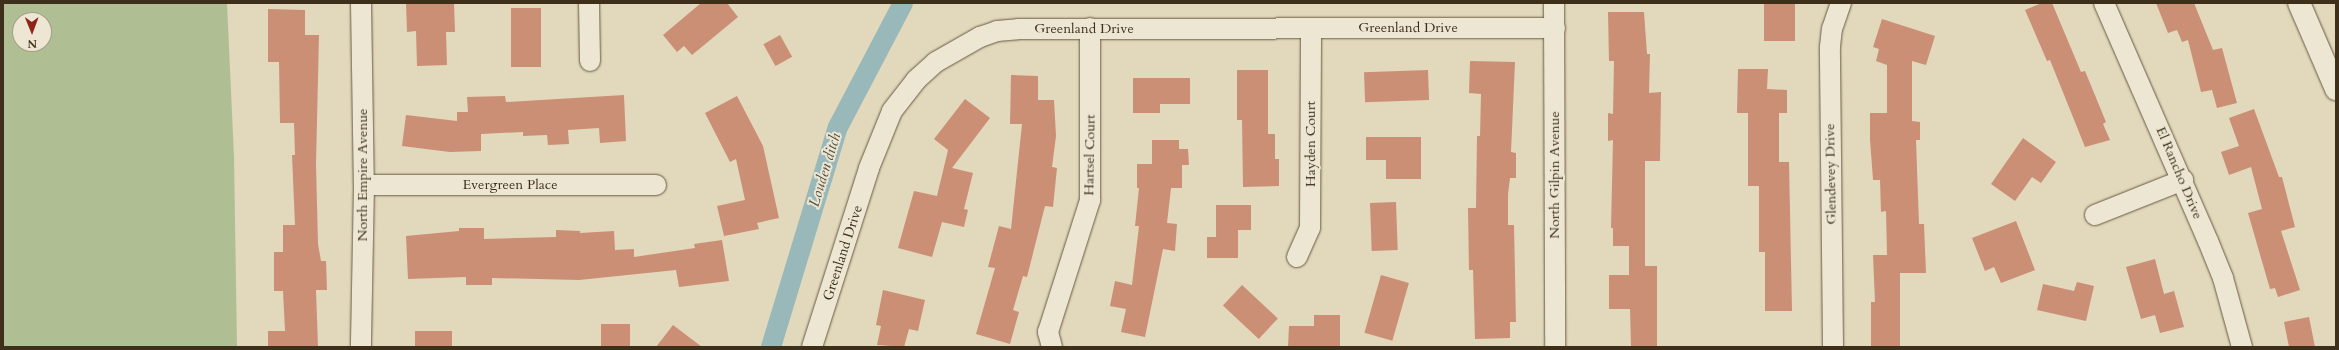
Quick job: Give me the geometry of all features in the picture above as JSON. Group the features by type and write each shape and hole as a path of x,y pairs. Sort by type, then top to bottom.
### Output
{"main road":[{"path":"2299,3 2336,89"}],"street":[{"name":"North Empire Avenue","path":"361,3 364,185 361,347"},
{"path":"589,3 590,61"},
{"name":"North Gilpin Avenue","path":"1554,3 1555,347"},
{"name":"Glendevey Drive","path":"1833,347 1830,47 1832,29 1841,3"},
{"name":"El Rancho Drive","path":"2104,3 2183,180 2223,278 2242,347"},
{"name":"Greenland Drive","path":"812,347 869,168 892,111 916,80 949,53 997,31 1090,28 1555,28"},
{"name":"Hartsel Court","path":"1052,347 1048,332 1090,200 1090,28"},
{"name":"Hayden Court","path":"1296,257 1310,228 1311,28"},
{"path":"2095,215 2183,180"},
{"name":"Evergreen Place","path":"364,185 656,185"}],"green space":[{"path":"3,3 227,3 234,157 237,347 3,347"}],"building":[{"path":"406,3 454,3 455,32 446,32 447,65 417,66 416,31 407,32"},
{"path":"701,3 727,3 738,17 692,55 684,46 677,52 663,35"},
{"path":"1764,3 1795,3 1795,41 1764,41"},
{"path":"2042,3 2052,3 2081,72 2085,71 2106,122 2103,124 2110,140 2085,147 2050,60 2047,61 2025,10"},
{"path":"2156,3 2194,3 2213,50 2222,48 2237,103 2217,108 2212,90 2201,92 2188,40 2182,42 2177,30 2168,33"},
{"path":"511,8 541,8 541,67 511,67"},
{"path":"268,9 305,10 305,35 319,35 316,164 318,244 321,261 326,261 327,290 316,290 318,347 268,347 268,331 285,331 283,291 274,291 274,252 283,252 283,225 295,225 292,155 295,155 294,123 280,123 279,62 268,62"},
{"path":"1608,12 1644,12 1647,54 1650,54 1649,93 1661,92 1660,161 1645,161 1645,266 1657,266 1657,347 1631,347 1630,309 1609,309 1609,275 1629,275 1629,246 1613,246 1613,228 1611,228 1613,140 1608,141 1608,113 1613,114 1614,61 1609,61"},
{"path":"1882,19 1935,36 1926,65 1912,61 1912,121 1920,122 1920,140 1916,140 1919,224 1924,224 1926,273 1900,273 1900,347 1871,347 1871,302 1875,302 1873,255 1887,255 1886,211 1881,212 1880,180 1873,180 1870,140 1870,113 1887,113 1887,65 1876,61 1879,49 1873,47"},
{"path":"780,35 792,57 776,66 763,44"},
{"path":"1470,61 1515,62 1511,152 1516,153 1516,178 1510,178 1508,194 1508,225 1514,225 1516,322 1510,322 1510,338 1475,339 1473,270 1469,270 1468,208 1476,208 1477,136 1480,136 1481,94 1469,93"},
{"path":"1738,69 1768,69 1767,89 1787,90 1787,113 1779,113 1779,162 1789,162 1792,311 1765,311 1765,252 1759,252 1759,186 1748,186 1748,113 1737,113"},
{"path":"1237,70 1268,70 1268,134 1275,134 1275,159 1279,159 1279,186 1243,187 1242,120 1237,120"},
{"path":"1428,70 1429,100 1365,102 1364,72"},
{"path":"1011,75 1038,76 1038,100 1054,100 1056,136 1052,167 1057,168 1053,207 1045,206 1027,277 1023,276 1013,310 1019,312 1010,344 976,334 995,268 988,267 999,226 1011,229 1022,124 1010,124"},
{"path":"1133,78 1190,78 1190,104 1160,104 1160,113 1133,113"},
{"path":"624,95 626,141 600,143 599,128 568,130 569,144 548,145 547,135 523,136 523,132 481,134 481,151 450,152 402,146 406,115 457,121 457,112 468,112 467,97 505,96 506,102"},
{"path":"737,96 763,146 779,218 757,223 759,229 724,236 717,206 745,200 736,159 730,162 705,113"},
{"path":"965,99 990,118 952,168 973,173 964,209 968,210 964,227 942,222 932,257 898,248 914,191 937,196 948,150 934,139"},
{"path":"2254,109 2279,177 2282,177 2295,227 2281,231 2300,290 2278,297 2275,288 2270,289 2248,213 2262,209 2251,167 2229,175 2221,152 2239,146 2229,118"},
{"path":"1366,137 1421,137 1421,179 1386,179 1386,160 1366,160"},
{"path":"2023,138 2056,162 2041,183 2032,177 2015,201 1991,184"},
{"path":"1152,140 1179,140 1179,149 1188,149 1189,165 1182,165 1182,188 1171,188 1167,223 1177,224 1175,251 1163,249 1145,337 1121,332 1126,309 1110,306 1115,281 1132,285 1139,226 1135,226 1139,188 1137,188 1137,164 1152,164"},
{"path":"1396,202 1398,250 1372,251 1370,203"},
{"path":"1216,205 1251,205 1251,230 1238,230 1238,258 1207,258 1207,237 1216,237"},
{"path":"2016,221 2035,270 2001,283 1994,267 1985,271 1972,238"},
{"path":"459,228 484,228 484,239 556,237 556,230 580,231 580,233 614,231 615,250 634,249 634,257 695,248 694,244 722,240 729,281 679,287 676,270 579,280 492,278 492,285 466,285 466,277 408,279 406,236 459,231"},
{"path":"2155,259 2164,294 2174,291 2184,327 2160,333 2155,315 2141,319 2126,267"},
{"path":"1381,275 1409,283 1392,341 1364,333"},
{"path":"2077,282 2094,286 2086,321 2037,310 2043,284 2074,291"},
{"path":"1242,285 1278,318 1259,339 1223,305"},
{"path":"883,290 925,300 918,331 909,329 904,347 877,345 881,326 876,325"},
{"path":"1314,315 1340,315 1340,347 1288,347 1289,326 1314,326"},
{"path":"2309,317 2315,347 2289,347 2284,322"},
{"path":"601,324 630,324 630,347 601,347"},
{"path":"673,325 702,347 656,347"},
{"path":"415,331 452,331 452,347 415,347"}],"waterway":[{"name":"Louden ditch","path":"771,347 838,127 903,3"}]}
